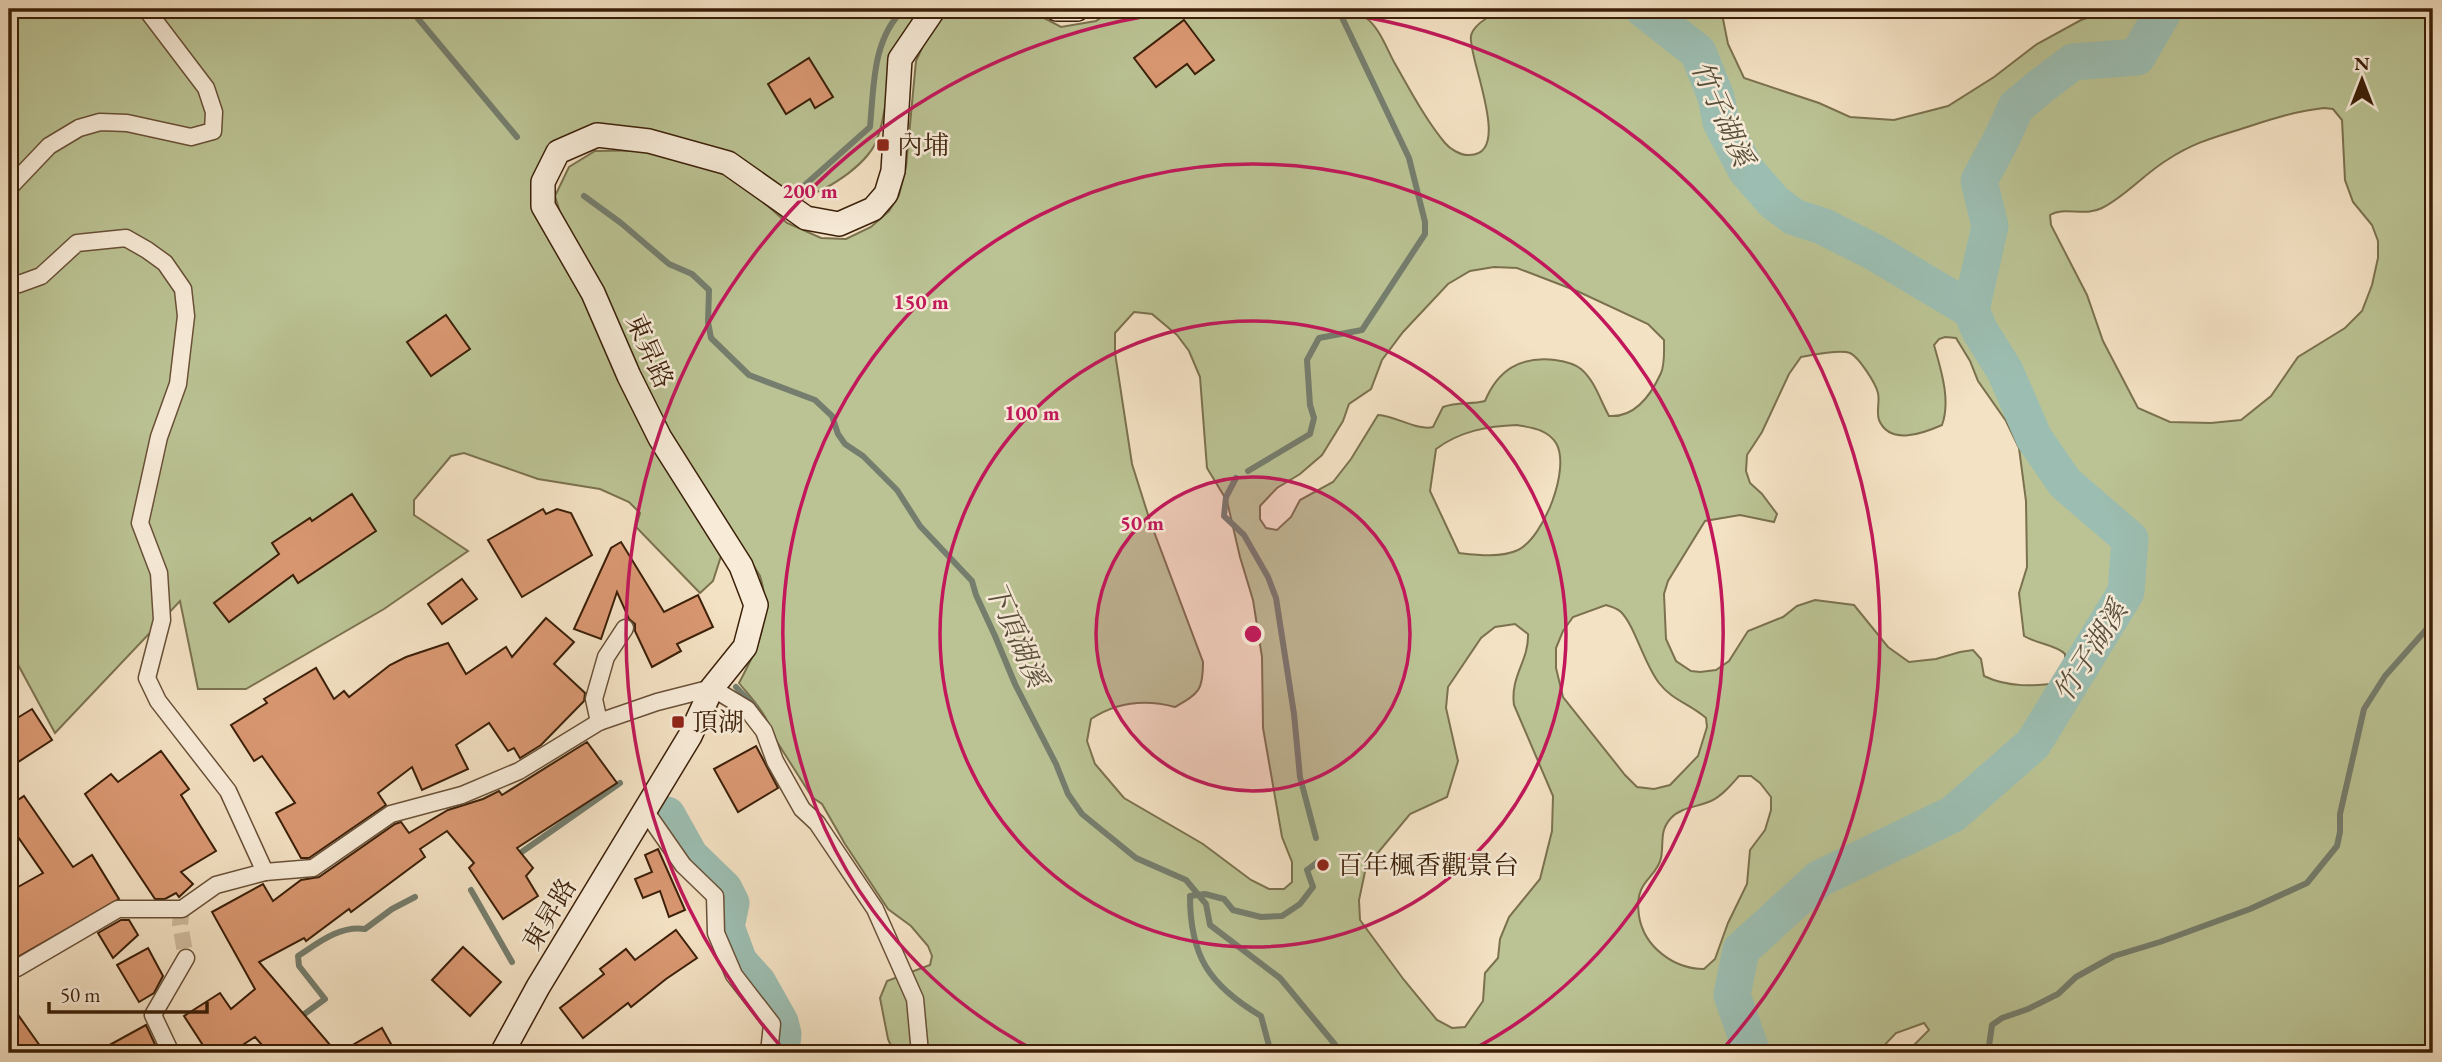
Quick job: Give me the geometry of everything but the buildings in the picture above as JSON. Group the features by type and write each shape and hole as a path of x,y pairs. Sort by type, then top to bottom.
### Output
{"street":[{"path":"9,188 50,146 79,128 100,122 127,123 191,137 213,131 214,112 206,88 146,9"},
{"name":"東昇路","path":"502,1053 537,987 690,736 712,688 744,647 756,605 741,566 660,438 629,376 593,293 542,206 542,182 558,152 597,135 649,141 728,163 806,218 839,224 873,209 886,194 893,171 900,59 934,9"},
{"path":"1057,9 1077,9"},
{"path":"9,279 19,284 41,276 77,243 126,238 165,263 183,289 186,316 178,384 159,437 140,523 159,573 162,620 146,678 158,701 228,791 265,872"},
{"path":"598,722 594,699 606,657 625,628"},
{"path":"17,968 118,909 182,909 216,885 265,872 313,868 391,814 462,794 519,771 598,722 657,702 712,688 747,709 764,731 775,761 802,809 817,823 875,909 915,999 920,1053"},
{"path":"644,810 682,865 715,896 716,933 734,975 772,1024 769,1053"},
{"path":"171,1053 153,1015 186,958"}],"green space":[{"path":"1502,8 1526,8 1554,14 1563,9 1721,9 1728,44 1744,78 1819,103 1850,117 1894,120 1948,106 1994,77 2037,44 2081,20 2112,9 2433,9 2433,1053 1906,1053 1929,1030 1924,1023 1896,1033 1877,1053 894,1053 888,1039 880,998 887,981 930,965 932,956 928,946 911,926 888,909 822,804 812,797 772,734 763,713 739,683 762,632 765,605 760,576 655,408 560,212 555,196 569,167 595,151 661,150 739,180 787,223 821,238 846,239 871,227 889,211 899,195 906,167 916,61 934,22 947,9 1027,9 1061,27 1096,21 1114,9 1340,9 1365,17 1374,26 1438,134 1452,149 1468,155 1481,151 1488,140 1489,124 1471,36 1480,23","holes":["2333,109 2342,120 2345,180 2353,202 2372,225 2378,241 2378,258 2372,285 2362,311 2345,328 2298,357 2271,396 2241,420 2211,423 2170,422 2138,408 2103,341 2087,295 2051,225 2050,215 2061,211 2095,211 2185,149 2221,135 2303,111","1494,267 1517,268 1577,291 1648,324 1664,340 1661,373 1641,404 1618,416 1609,416 1594,385 1581,369 1565,362 1542,359 1512,367 1496,381 1485,401 1443,407 1433,427 1420,427 1378,415 1351,459 1333,482 1300,500 1291,517 1277,530 1266,528 1260,519 1260,506 1277,488 1300,474 1322,455 1343,421 1349,404 1371,389 1382,360 1403,332 1448,284 1470,271","1134,312 1152,314 1177,335 1189,351 1200,377 1207,468 1227,501 1253,600 1262,657 1263,728 1282,837 1292,862 1292,882 1284,889 1269,889 1251,880 1203,844 1124,798 1095,764 1087,741 1091,719 1101,713 1142,703 1175,707 1198,690 1203,672 1203,662 1150,521 1132,464 1115,353 1115,333","1945,337 1956,338 1978,381 2006,421 2019,448 2026,501 2027,567 2019,593 2024,636 2065,654 2065,670 2060,683 2022,685 1993,680 1984,676 1981,659 1973,650 1909,662 1888,647 1854,605 1815,600 1797,606 1783,617 1748,631 1729,661 1716,670 1691,671 1676,661 1666,639 1664,594 1668,581 1705,521 1740,515 1774,522 1777,514 1750,483 1746,471 1747,455 1762,432 1789,374 1801,357 1839,352 1854,355 1877,389 1878,417 1884,428 1891,433 1908,435 1942,425 1945,415 1942,375 1934,345","1495,427 1528,427 1544,432 1552,438 1560,454 1557,484 1545,517 1528,543 1511,553 1459,553 1430,491 1436,449 1465,434","1606,605 1618,610 1631,626 1659,683 1670,694 1706,718 1707,727 1698,756 1670,785 1654,789 1637,787 1563,697 1556,668 1556,648 1573,617","1515,624 1528,634 1528,644 1513,695 1514,705 1553,796 1552,831 1540,879 1509,917 1500,939 1498,958 1485,973 1483,1001 1465,1027 1452,1028 1437,1020 1360,920 1359,900 1366,867 1410,814 1447,797 1458,761 1446,708 1448,687 1481,638 1495,627","1739,776 1751,776 1771,797 1771,810 1765,830 1750,850 1747,884 1728,923 1715,959 1704,969 1693,968 1662,954 1647,937 1639,913 1639,897 1643,886 1659,863 1663,832 1671,818 1723,793"]},
{"path":"9,9 923,9 891,83 874,146 859,164 824,189 800,197 789,197 618,131 538,170 722,553 713,581 700,593 636,527 640,513 629,502 600,489 538,479 464,453 451,456 414,500 414,515 468,551 384,609 246,689 198,689 180,601 55,733 9,648"}],"waterway":[{"name":"下頂湖溪","path":"401,9 415,15 517,137"},
{"path":"797,192 870,127 880,49 886,34 904,9"},
{"path":"1248,471 1310,434 1314,418 1310,405 1307,360 1319,338 1362,330 1425,234 1425,222 1409,158 1338,9"},
{"name":"竹子湖溪","path":"1643,9 1698,52 1716,97 1721,122 1746,170 1774,202 1794,217 1822,226 1874,252 1971,310 1980,331 2005,371 2034,438 2065,483 2130,539 2126,592 2033,744 1953,814 1819,879 1741,950 1732,995 1752,1053"},
{"path":"1971,310 1990,226 1979,181 2016,107 2073,62 2137,57 2165,9"},
{"name":"下頂湖溪","path":"584,196 669,264 692,274 709,290 708,322 711,338 749,375 815,400 832,416 838,434 845,444 863,456 897,490 920,526 972,581 1015,684 1056,764 1068,794 1082,814 1136,858 1186,880 1206,904 1210,925 1280,978 1342,1053"},
{"path":"1236,478 1226,497 1224,516 1244,535 1268,577 1276,598 1294,714 1300,777 1316,838"},
{"path":"1988,1053 1992,1025 2058,994 2076,977 2114,956 2250,909 2307,883 2337,846 2340,814 2364,709 2385,676 2433,622"},
{"path":"736,687 756,708"},
{"path":"516,856 620,783"},
{"path":"667,815 690,856 724,889 731,903 726,927 739,962 758,983 780,1022 783,1034 781,1053"},
{"path":"1271,1053 1261,1016 1228,993 1206,967 1194,936 1190,896 1205,894 1224,899 1233,910 1261,917 1282,916 1300,904 1313,887 1307,870 1318,862"},
{"path":"471,890 512,962"},
{"path":"299,1018 325,999 299,966 298,956 338,932 365,929 392,909 415,897"}],"tunnel":[{"path":"182,909 180,924 186,958"}],"place":[{"name":"內埔","path":"883,145"},
{"name":"頂湖","path":"678,722"},
{"name":"百年楓香觀景台","path":"1323,865"}]}
